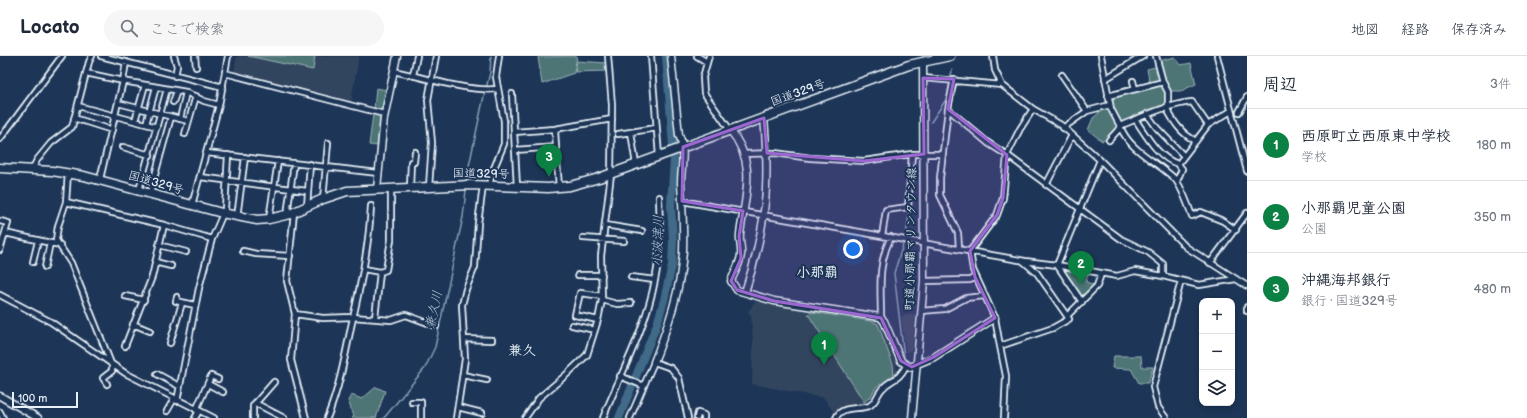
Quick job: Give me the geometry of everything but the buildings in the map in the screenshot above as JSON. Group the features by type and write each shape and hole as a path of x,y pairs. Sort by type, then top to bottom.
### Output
{"highway":[{"name":"国道329号","path":"0,168 68,173 139,190 237,217 258,220 291,214 323,199 348,192 429,187 559,187 581,184 612,174 660,155 923,61 950,56"}],"street":[{"path":"0,139 62,56"},
{"path":"32,170 37,160 51,143 72,127 89,62 92,56"},
{"path":"101,56 223,87"},
{"path":"174,56 177,66 175,76"},
{"path":"195,56 196,67"},
{"path":"192,205 219,105 228,56"},
{"path":"378,189 378,173 384,114 397,56"},
{"path":"413,75 417,56"},
{"path":"429,187 432,143 428,100 436,56"},
{"path":"457,418 465,359 462,305 466,289 475,266 478,223 486,186 504,144 504,121 496,89 499,56"},
{"path":"525,418 539,398 587,355 598,320 602,298 601,256 612,174 612,119 608,56"},
{"path":"651,56 656,128 660,155"},
{"path":"630,418 654,362 674,308 680,276 684,238 679,135 671,56"},
{"path":"697,56 707,62"},
{"path":"710,56 707,62 702,84 704,92 730,130 743,154 748,172 748,186 739,236 741,258 731,281 737,290 774,301 881,318"},
{"path":"993,56 995,70 1002,85 1033,109 1072,135 1100,160 1186,247 1247,286"},
{"path":"1101,56 1110,105 1131,144 1177,182 1192,216 1201,212 1223,221 1236,230"},
{"path":"1105,79 1143,56"},
{"path":"1156,56 1163,82 1168,92 1167,107 1174,123 1196,141"},
{"path":"1217,56 1247,171"},
{"name":"町道小那覇マリンタウン線","path":"912,418 924,281 923,61"},
{"path":"100,180 116,116 126,62"},
{"path":"394,71 486,89 496,89"},
{"path":"86,73 186,92 219,105"},
{"path":"226,73 384,114"},
{"path":"1062,75 1087,112"},
{"path":"923,78 951,79 1002,85"},
{"path":"951,79 940,178 940,195 958,233 959,248"},
{"path":"1133,81 1135,89"},
{"path":"1108,96 1163,82"},
{"path":"135,121 144,85"},
{"path":"146,124 156,87"},
{"path":"139,190 150,155 167,89"},
{"path":"173,102 177,91"},
{"path":"180,119 186,92"},
{"path":"512,94 517,187"},
{"path":"185,134 196,96"},
{"path":"1239,112 1247,97"},
{"path":"1109,140 1120,126 1135,119 1167,107 1192,102 1208,126"},
{"path":"118,103 188,121"},
{"path":"1063,128 1087,112 1110,105"},
{"path":"78,106 157,127"},
{"path":"948,109 988,143 1007,155 1046,185 1121,238 1148,252 1163,264 1163,276"},
{"path":"1004,418 1006,376 1000,346 994,318 970,260 970,251 997,215 1003,198 1007,155 1020,129 1033,109"},
{"path":"1178,164 1208,126 1231,111"},
{"path":"1147,114 1157,128 1184,156"},
{"path":"150,193 171,117"},
{"path":"74,118 112,130"},
{"path":"745,292 756,256 765,216 767,153 764,118"},
{"path":"514,132 554,129 612,119"},
{"path":"1135,119 1151,143 1172,162 1178,164 1182,169 1177,182"},
{"path":"618,134 656,128"},
{"path":"554,129 559,187"},
{"path":"631,132 636,165"},
{"path":"1046,185 1072,135"},
{"path":"154,140 164,143"},
{"path":"323,199 328,143"},
{"path":"1240,145 1247,144"},
{"path":"515,150 556,147"},
{"path":"123,148 150,155"},
{"path":"410,188 411,162 414,162 415,152"},
{"path":"207,153 378,173"},
{"path":"743,154 767,153 832,160 864,160 912,154 943,154"},
{"path":"882,236 886,210 908,207 912,154"},
{"path":"167,411 175,400 180,386 195,305 212,239 225,208 225,180 228,155"},
{"path":"237,217 245,157"},
{"path":"1057,264 1100,160"},
{"path":"269,219 278,161"},
{"path":"294,162 290,189 291,214 288,286 295,314 291,360 306,418"},
{"path":"307,207 310,164"},
{"path":"146,166 157,169"},
{"path":"68,173 66,202 58,226 56,240 71,263 112,366 112,371 103,378 107,384"},
{"path":"200,177 307,191"},
{"path":"364,269 380,272 386,270 391,240 391,189"},
{"path":"602,418 644,320 655,280 660,240 659,197"},
{"path":"682,201 1023,260 1057,264 1101,274 1117,276 1135,271 1203,285 1236,279"},
{"path":"66,202 164,225 212,239"},
{"path":"327,418 340,376 354,317 369,239 372,206"},
{"path":"1210,263 1236,230 1247,213"},
{"path":"0,221 8,223 1,251"},
{"path":"125,346 144,300 164,225"},
{"path":"605,225 642,231"},
{"path":"5,233 60,246"},
{"path":"891,237 884,251 881,268 881,318 901,361 906,366 910,367 917,365 934,357 994,318"},
{"path":"583,238 624,241"},
{"path":"33,262 38,240"},
{"path":"45,266 50,243"},
{"path":"159,245 186,252"},
{"path":"243,251 256,254 290,256"},
{"path":"1000,346 1053,328 1069,319 1036,273 1023,260"},
{"path":"155,262 171,266"},
{"path":"1057,264 1082,302"},
{"path":"375,318 380,272"},
{"path":"1067,316 1097,286 1101,274"},
{"path":"578,275 602,275"},
{"path":"631,277 655,280"},
{"path":"924,281 970,280 976,277"},
{"path":"1166,418 1158,407 1153,387 1181,281"},
{"path":"598,320 575,315 580,292 617,304 631,303"},
{"path":"0,295 51,322 112,366 175,400 214,418"},
{"path":"125,296 144,300"},
{"path":"921,311 945,309 966,298 984,296"},
{"path":"177,297 176,301 195,305"},
{"path":"170,343 182,303"},
{"path":"295,314 323,318 354,317 391,320 406,315 436,326"},
{"path":"133,324 150,331"},
{"path":"572,325 595,330"},
{"path":"464,339 492,340"},
{"path":"654,362 671,368 679,378 688,418"},
{"path":"836,418 840,413 854,407 870,406 882,389 899,378 906,366"},
{"path":"157,374 180,386"},
{"path":"463,375 487,380"},
{"path":"195,418 212,376 218,379"},
{"path":"621,376 643,385"},
{"path":"253,418 253,406 268,385 274,382"},
{"path":"208,384 223,392"},
{"path":"0,396 38,418"},
{"path":"412,402 421,402 421,418"},
{"path":"255,403 284,418"},
{"path":"458,407 482,413"},
{"path":"0,412 3,418"},
{"path":"697,418 698,413 704,415 704,418"}],"highlighted area":[{"path":"923,78 954,79 948,109 1007,155 1003,198 997,215 970,251 975,277 995,318 934,357 912,367 901,361 881,318 774,301 737,290 731,281 741,258 739,236 743,211 682,201 683,147 764,118 767,153 864,161 924,154"}],"shaded area":[{"path":"237,56 359,56 351,102 308,90 305,92 234,73"},
{"path":"755,301 880,321 895,356 898,374 872,402 867,405 853,405 835,414 824,398 752,384 753,340 751,315 748,312"},
{"path":"916,314 912,350 906,352 901,316"}],"green space":[{"path":"248,56 315,56 313,70"},
{"path":"577,56 574,73 542,84 538,57"},
{"path":"1175,57 1181,65 1191,63 1196,84 1181,91 1171,91 1171,103 1166,106 1123,123 1121,122 1114,111 1110,96 1150,86 1147,69 1160,66 1159,61"},
{"path":"577,61 606,63 607,71 575,72"},
{"path":"376,88 387,90 384,106 381,111 374,109"},
{"path":"1109,109 1118,129 1108,139 1102,141 1088,130 1093,118 1099,113 1097,110"},
{"path":"373,114 380,116 377,146 369,145"},
{"path":"1064,268 1088,273 1086,282 1095,285 1082,300 1063,271"},
{"path":"812,312 871,321 878,324 893,365 894,376 876,387 871,396 864,402 808,314"},
{"path":"1114,356 1141,356 1142,367 1153,367 1148,383 1139,383 1131,369 1112,368"},
{"path":"376,387 385,391 376,418 352,418 354,416 348,401 351,395 362,399"}],"waterway":[{"name":"兼久川","path":"486,88 490,73 491,56"},
{"name":"小波津川","path":"619,418 657,324 672,265 673,240 671,205 674,159 666,56"},
{"path":"931,122 947,98 952,70"},
{"name":"兼久川","path":"466,180 485,91"},
{"path":"904,357 894,273 906,235 911,201 913,171"},
{"name":"兼久川","path":"384,418 425,368 435,347 463,217 466,190"}],"place":[{"name":"沖縄海邦銀行","path":"549,177"},
{"name":"小那覇児童公園","path":"1081,284"},
{"name":"西原町立西原東中学校","path":"824,365"}],"district":[{"name":"小那覇","path":"817,272"},
{"name":"兼久","path":"522,350"}]}
